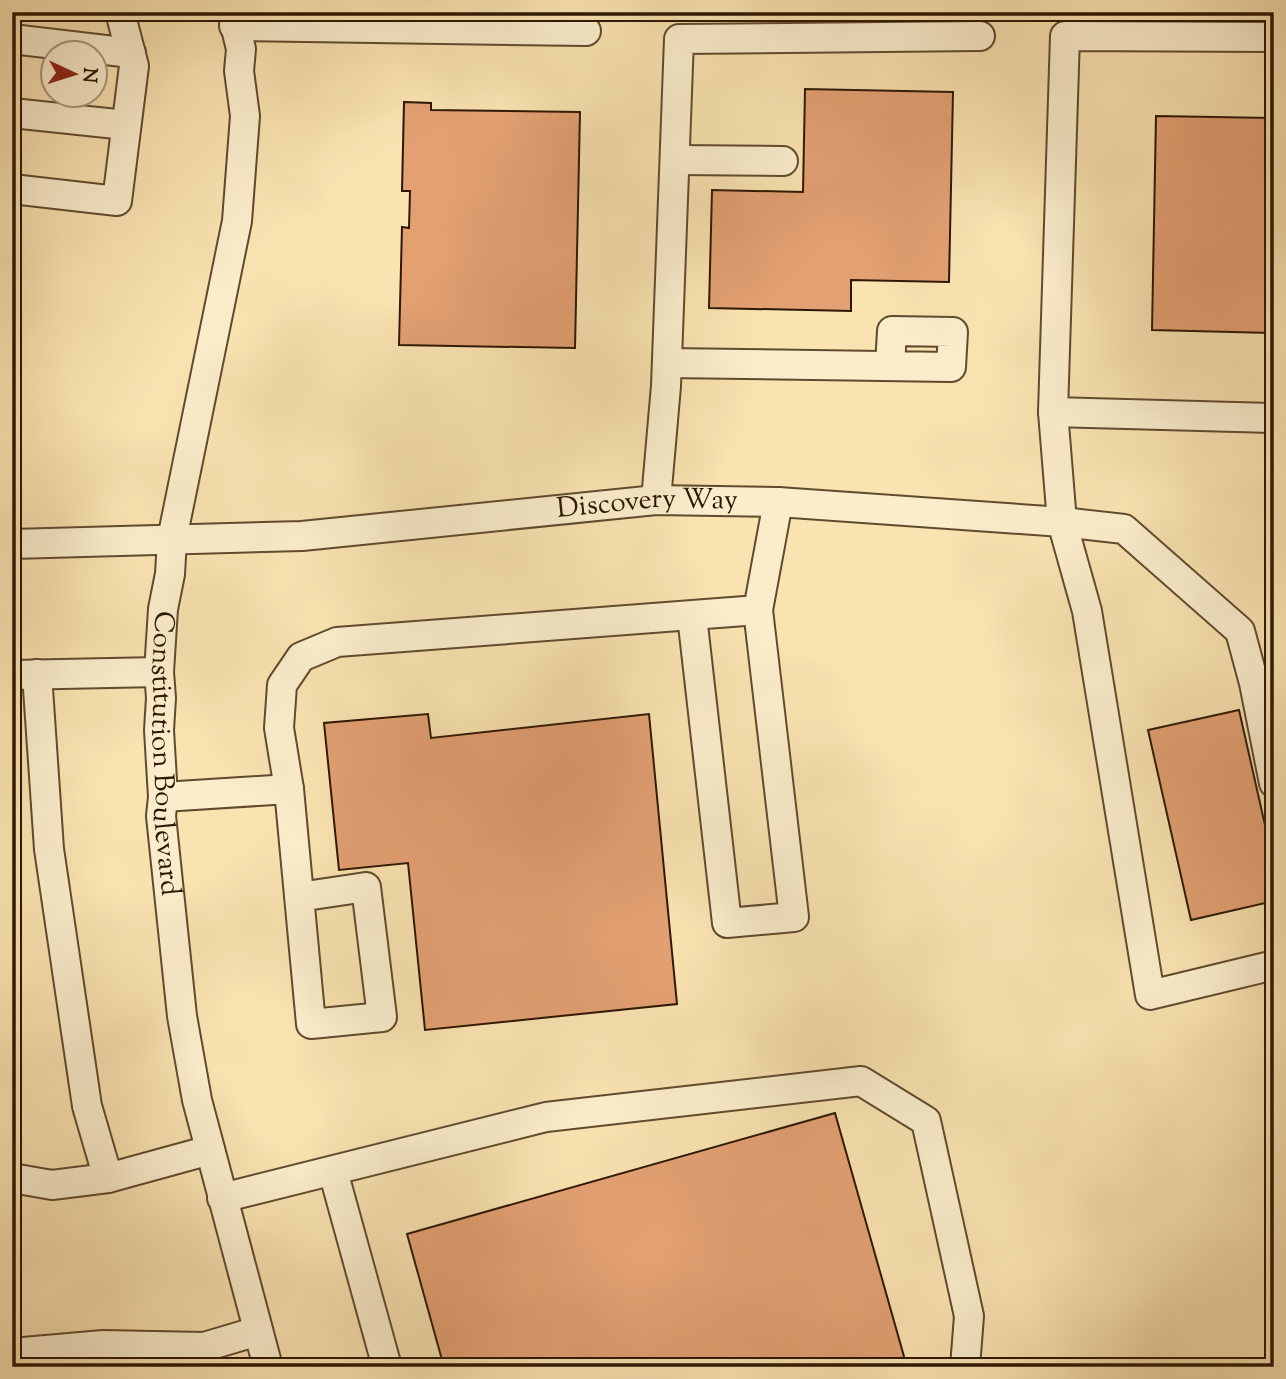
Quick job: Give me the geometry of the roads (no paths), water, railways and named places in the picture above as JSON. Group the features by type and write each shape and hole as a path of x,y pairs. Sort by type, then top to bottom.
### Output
{"street":[{"path":"12,189 117,201 134,66 120,12"},
{"path":"233,19 586,32"},
{"name":"Constitution Boulevard","path":"233,19 241,49 239,71 244,117 237,221 172,539 170,574 163,609 159,673 163,797 161,816 182,1016 197,1100 268,1367"},
{"path":"656,500 667,362 679,39 980,36"},
{"path":"1274,37 1065,36 1054,412 1062,522 1087,611 1150,995 1274,965"},
{"path":"12,39 131,53"},
{"path":"12,113 126,125"},
{"path":"675,160 783,161"},
{"path":"667,362 890,366"},
{"path":"1054,412 1274,418"},
{"name":"Discovery Way","path":"12,544 302,536 656,500 778,502 1062,522 1124,529 1240,631 1254,683 1274,783"},
{"path":"692,615 727,923 794,917 758,610 778,502"},
{"path":"299,897 366,887 382,1017 311,1024 299,897 289,789 279,729 282,685 301,657 337,642 758,610"},
{"path":"108,1178 87,1105 25,674 159,673"},
{"path":"163,797 289,789"},
{"path":"222,1198 546,1117 860,1081 926,1121 969,1316 965,1367"},
{"path":"13,1173 52,1185 108,1178 210,1150"},
{"path":"333,1171 387,1367"},
{"path":"12,1353 103,1345 204,1347 258,1331"}]}
